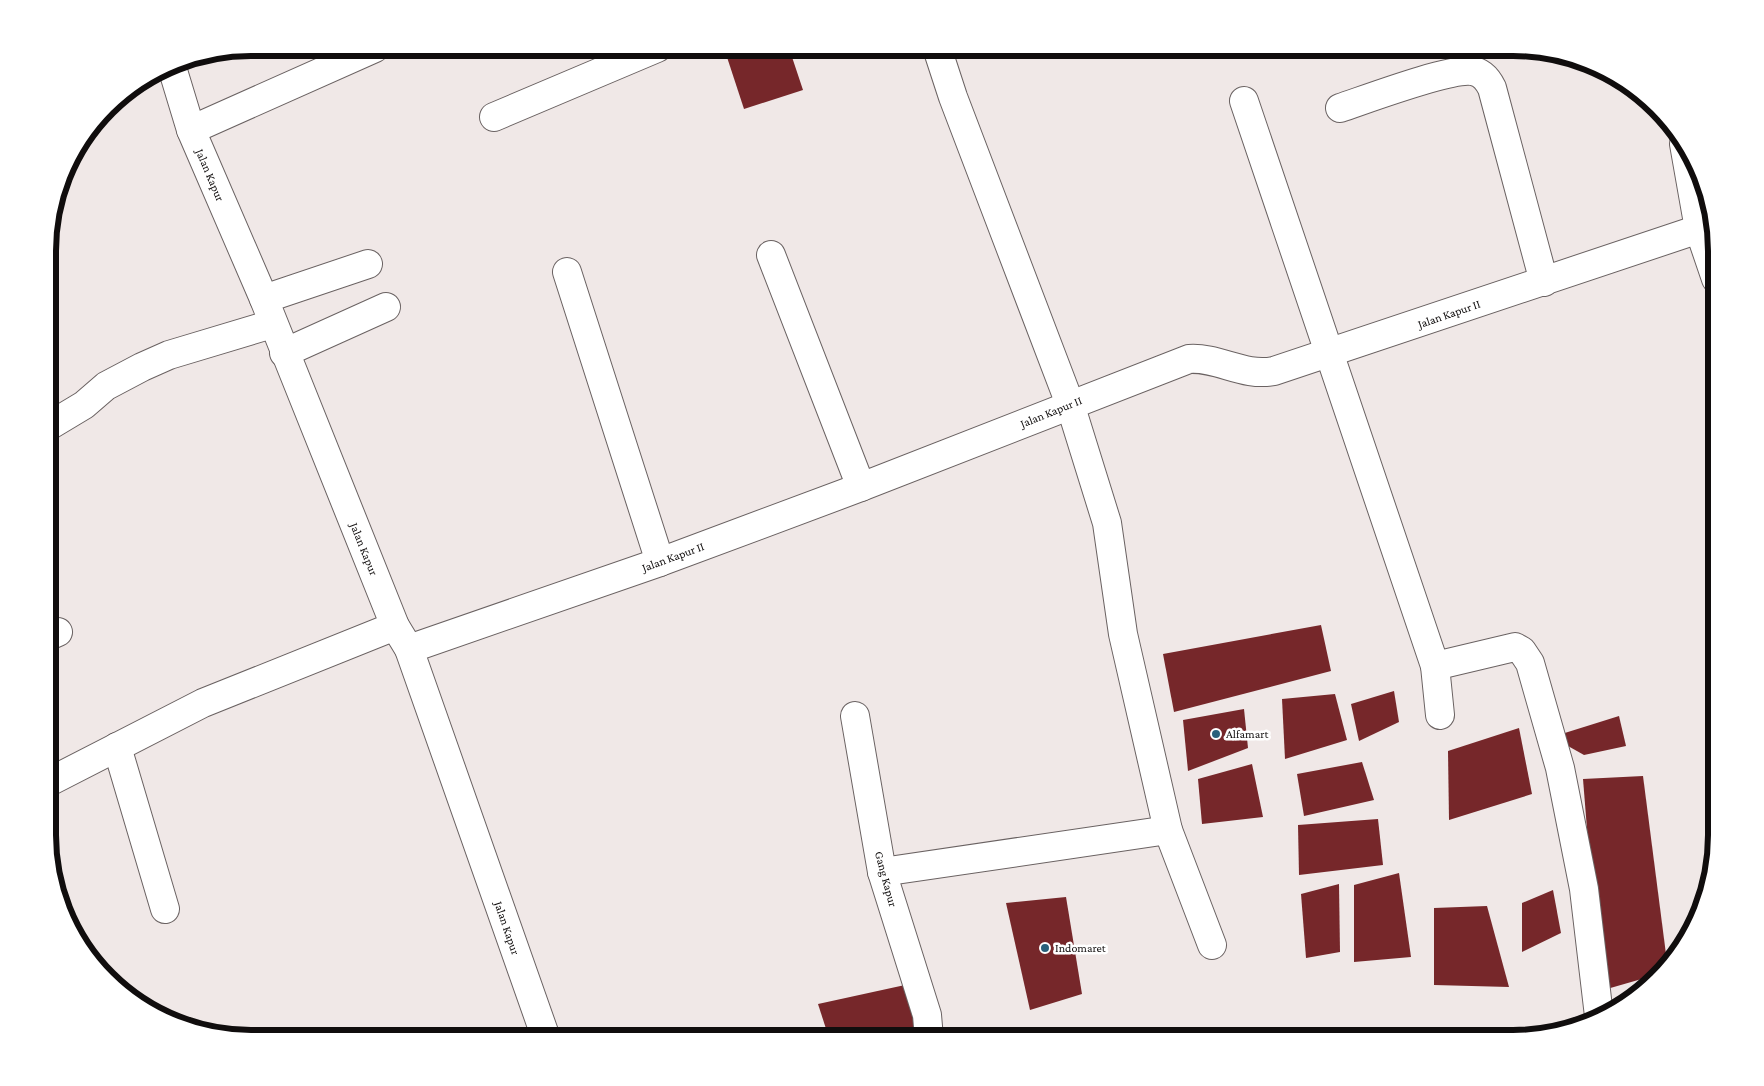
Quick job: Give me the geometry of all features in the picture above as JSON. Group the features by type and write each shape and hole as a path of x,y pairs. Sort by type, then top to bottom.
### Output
{"street":[{"path":"191,130 357,56"},
{"path":"494,117 638,56"},
{"path":"940,56 953,97 1070,404 1107,523 1123,634 1168,830 1212,945"},
{"path":"1340,108 1439,76 1465,70 1482,74 1492,88 1544,282"},
{"name":"Jalan Kapur","path":"173,72 191,130 402,638 543,1030"},
{"path":"1244,101 1435,666 1440,715"},
{"path":"1688,164 1699,229 1708,253"},
{"name":"Jalan Kapur II","path":"56,778 203,703 402,638 660,562 860,487 1188,358 1209,359 1243,372 1261,374 1330,354 1699,229"},
{"path":"771,255 860,487"},
{"path":"56,422 84,405 106,386 142,367 268,312 368,264"},
{"path":"567,272 660,562"},
{"path":"284,353 386,307"},
{"path":"1435,666 1515,647 1522,651 1530,663 1560,768 1582,880 1598,1010"},
{"name":"Gang Kapur","path":"855,716 882,872 927,1016 928,1030"},
{"path":"117,747 165,909"},
{"path":"882,872 1168,830"}],"building":[{"path":"727,56 792,56 803,90 744,109"},
{"path":"1321,625 1331,671 1174,712 1163,654"},
{"path":"1394,691 1399,722 1359,741 1351,704"},
{"path":"1335,694 1347,740 1285,759 1282,699"},
{"name":"Alfamart","path":"1244,709 1248,748 1188,771 1183,720"},
{"path":"1619,716 1626,746 1584,755 1552,737"},
{"path":"1519,728 1532,794 1449,820 1448,751"},
{"path":"1362,762 1374,800 1304,816 1297,774"},
{"path":"1252,764 1263,817 1202,824 1198,779"},
{"path":"1643,776 1666,956 1645,978 1600,991 1583,779"},
{"path":"1378,819 1383,865 1299,875 1298,825"},
{"path":"1399,873 1411,957 1354,962 1354,885"},
{"path":"1339,884 1340,952 1306,958 1301,894"},
{"path":"1553,890 1561,933 1522,952 1522,903"},
{"name":"Indomaret","path":"1066,897 1082,994 1030,1010 1006,903"},
{"path":"1487,906 1509,987 1434,985 1434,908"},
{"path":"905,985 917,1028 910,1030 826,1030 818,1004"}],"place":[{"name":"Alfamart","path":"1216,734"},
{"name":"Indomaret","path":"1045,948"}]}
